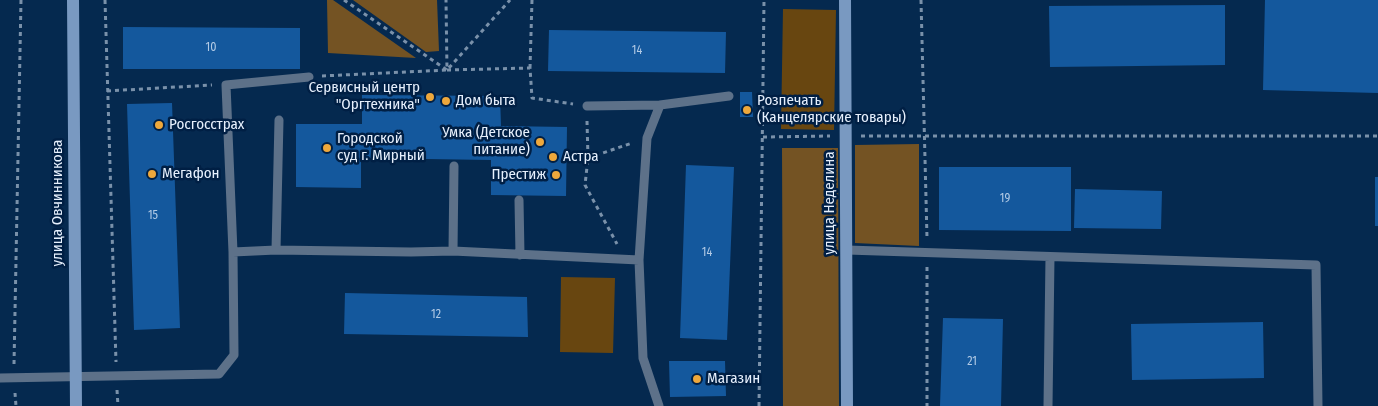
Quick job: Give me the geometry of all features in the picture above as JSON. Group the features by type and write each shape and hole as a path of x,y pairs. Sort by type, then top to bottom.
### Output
{"street":[{"name":"улица Овчинникова","path":"73,0 76,406"},
{"name":"улица Неделина","path":"845,0 847,406"}],"lane":[{"path":"0,378 219,374 234,355 233,252 226,85 309,77"},
{"path":"587,106 660,105 729,96"},
{"path":"659,406 643,358 639,260 647,138 660,105"},
{"path":"276,250 280,120"},
{"path":"453,251 454,166"},
{"path":"518,200 520,256"},
{"path":"233,252 276,250 453,251 520,256 639,260"},
{"path":"846,250 1316,265 1318,406"},
{"path":"1048,406 1050,257"}],"path":[{"path":"16,406 14,378 21,0"},
{"path":"105,0 118,406"},
{"path":"344,0 447,70"},
{"path":"446,0 447,70"},
{"path":"447,70 510,0"},
{"path":"532,0 530,68 532,98 587,106 588,158 585,185 624,258"},
{"path":"760,406 764,0"},
{"path":"921,0 927,252 927,406"},
{"path":"309,77 530,68"},
{"path":"107,91 226,85"},
{"path":"763,137 925,135 1378,136"},
{"path":"588,158 647,138"}],"shaded area":[{"path":"327,0 333,0 416,58 328,53"},
{"path":"353,0 437,0 439,51 426,52"},
{"path":"783,9 836,10 834,130 781,129"},
{"path":"919,144 919,246 855,243 855,145"},
{"path":"782,148 838,148 839,406 783,406"},
{"path":"561,277 615,278 613,353 560,352"}],"building":[{"path":"1265,0 1378,0 1378,93 1263,90"},
{"path":"1225,5 1225,65 1050,67 1049,6"},
{"path":"123,27 300,28 300,69 123,69"},
{"path":"549,30 726,32 725,73 548,71"},
{"path":"740,92 752,92 753,117 740,117"},
{"path":"362,95 500,96 501,126 567,127 566,196 491,195 491,160 361,158 361,188 296,187 296,124 362,124"},
{"path":"172,103 180,328 134,330 127,104"},
{"path":"686,165 734,167 727,340 680,338"},
{"path":"939,167 1071,167 1071,231 939,230"},
{"path":"1375,177 1378,177 1378,226 1375,226"},
{"path":"1075,189 1162,191 1161,229 1074,228"},
{"path":"345,293 527,297 528,337 344,334"},
{"path":"943,318 1003,319 1001,406 940,406"},
{"path":"1263,322 1264,378 1132,380 1131,324"},
{"name":"Магазин","path":"669,361 725,361 726,396 670,397"}],"place":[{"name":"Сервисный центр \"Оргтехника\"","path":"430,97"},
{"name":"Дом быта","path":"446,101"},
{"name":"Розпечать (Канцелярские товары)","path":"747,110"},
{"name":"Росгосстрах","path":"159,125"},
{"name":"Умка (Детское питание)","path":"540,142"},
{"name":"Городской суд г. Мирный","path":"327,148"},
{"name":"Астра","path":"553,157"},
{"name":"Мегафон","path":"152,174"},
{"name":"Престиж","path":"556,175"},
{"name":"Магазин","path":"697,379"}]}
